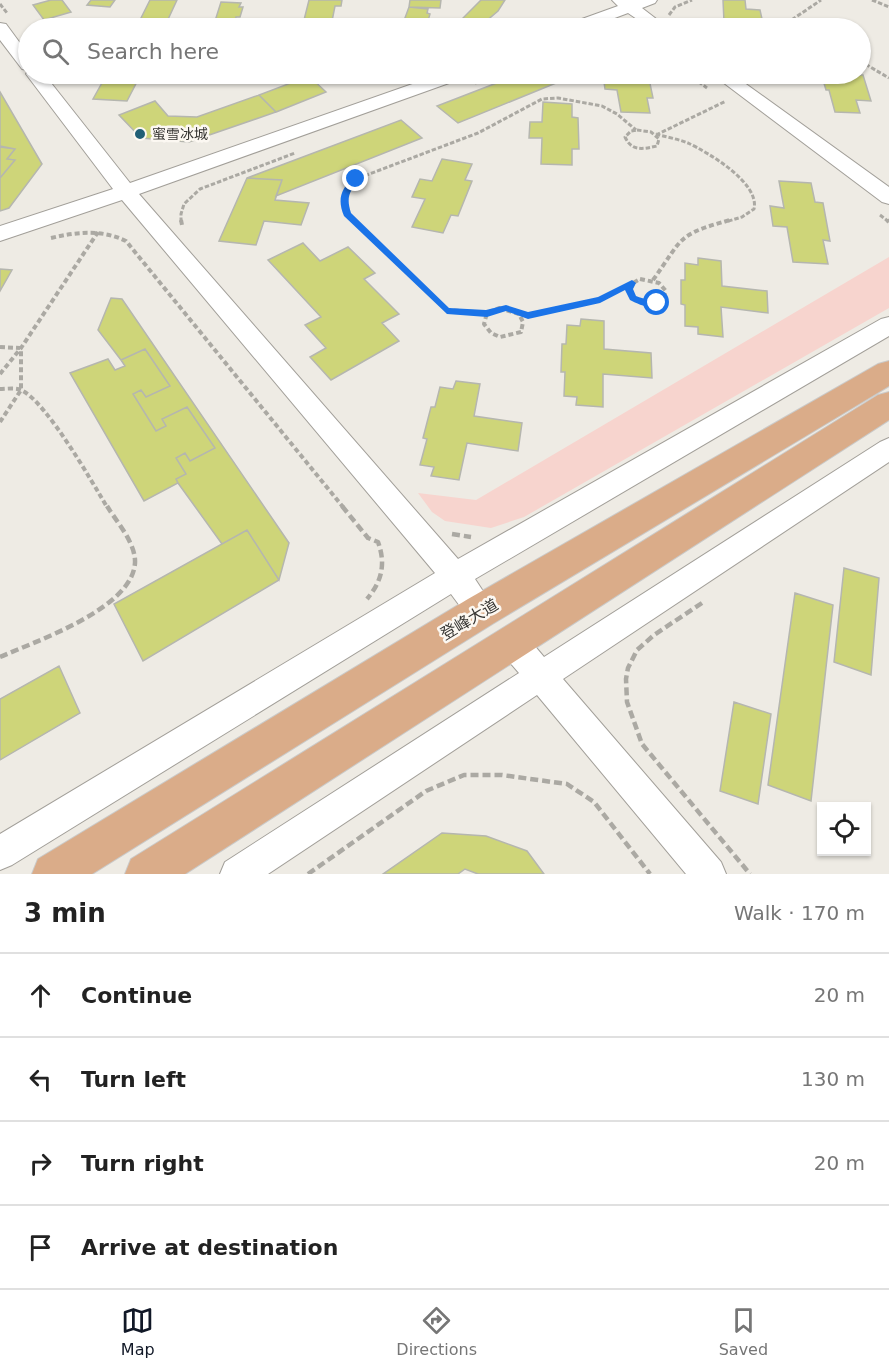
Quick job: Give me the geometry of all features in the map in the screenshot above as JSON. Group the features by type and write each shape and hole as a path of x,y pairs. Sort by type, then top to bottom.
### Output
{"main road":[{"name":"登峰大道","path":"53,874 481,611 889,372"},
{"path":"146,874 889,404"}],"street":[{"path":"595,18 626,3 649,0"},
{"path":"626,3 654,18"},
{"path":"0,28 18,52"},
{"path":"43,84 126,192 455,576 481,611"},
{"path":"0,234 449,84"},
{"path":"736,84 889,197"},
{"path":"0,853 455,576 889,325"},
{"path":"237,874 889,449"},
{"path":"511,641 709,874"}],"path":[{"path":"667,18 675,7 692,0"},
{"path":"794,18 821,0"},
{"path":"872,0 889,7"},
{"path":"871,67 889,78"},
{"path":"632,283 629,289 633,298 651,304 662,300 666,291 653,280 640,279 632,283 600,300 528,316 514,310 499,308 487,313 447,310 347,214 343,200 347,188 356,179 478,133 542,99 558,98 602,106 617,114 636,130"},
{"path":"656,135 726,101"},
{"path":"653,280 679,241 690,233 744,216 753,211 756,204 755,194 746,184 707,153 684,142 645,130 631,131 625,137 629,145 640,150 657,147 659,139 656,135"},
{"path":"184,233 180,217 181,208 187,199 200,189 300,151"},
{"path":"0,374 21,348 98,232"},
{"path":"46,239 98,232 112,233 126,241 368,538 378,542 384,554 383,576 365,601"},
{"path":"487,313 483,324 486,329 498,337 506,338 521,332 524,326 523,319 514,310"},
{"path":"0,347 21,348"},
{"path":"0,422 21,390 21,348"},
{"path":"0,389 21,390 33,399 64,440 131,545 135,564 125,588 110,602 74,624 0,657"},
{"path":"704,601 646,642 632,658 626,677 631,721 642,744 750,874"},
{"path":"308,874 426,791 464,775 502,775 567,784 594,802 650,874"}],"shaded area":[{"path":"889,257 889,308 524,517 491,528 445,521 432,512 418,493 476,500"}],"building":[{"path":"51,0 62,0 71,12 43,18 33,5"},
{"path":"91,0 115,0 110,7 87,5"},
{"path":"150,0 177,0 169,18 141,18"},
{"path":"309,0 342,0 341,6 335,6 333,18 304,18"},
{"path":"410,0 441,0 440,8 409,7"},
{"path":"481,0 505,0 490,18 463,18"},
{"path":"723,0 745,0 746,9 760,10 762,18 724,18"},
{"path":"221,2 241,3 239,7 243,7 240,17 216,18"},
{"path":"409,7 428,9 427,13 430,14 429,18 405,18"},
{"path":"101,84 136,84 127,101 93,99"},
{"path":"288,84 318,84 326,92 276,112 259,95"},
{"path":"494,84 554,84 458,123 437,106"},
{"path":"604,84 650,84 653,98 647,98 650,113 621,112 617,90 605,89"},
{"path":"824,84 866,84 871,101 856,100 860,113 835,112 829,90 826,90"},
{"path":"0,92 42,164 9,208 0,211 0,178 15,160 7,159 15,149 0,146"},
{"path":"259,95 276,112 189,142 141,138 119,115 155,101 168,116 197,117"},
{"path":"543,102 572,104 572,117 578,118 579,149 572,149 572,165 541,164 542,138 529,138 530,122 542,122"},
{"path":"401,120 422,138 276,196 282,180 247,178"},
{"path":"0,147 15,149 7,159 15,160 0,178"},
{"path":"442,159 472,164 465,180 472,181 458,216 451,215 443,233 412,227 425,199 412,197 420,179 432,181"},
{"path":"247,178 282,180 275,200 309,203 301,225 264,221 256,245 219,241"},
{"path":"779,181 811,183 815,202 823,203 830,241 823,240 828,264 793,262 787,227 773,226 770,206 784,208"},
{"path":"303,243 320,261 348,247 375,273 364,279 399,314 382,323 399,341 331,380 310,357 326,348 305,325 321,317 268,260"},
{"path":"698,258 721,261 722,286 767,291 768,313 721,307 723,337 698,334 698,327 685,326 685,305 681,304 681,280 685,280 685,263 698,265"},
{"path":"0,269 12,270 0,291"},
{"path":"111,298 122,299 289,543 279,580 247,530 222,544 178,483 176,479 186,474 176,458 185,453 190,461 215,448 187,407 162,419 166,426 156,431 133,394 141,390 146,397 170,386 145,349 121,360 98,330"},
{"path":"581,319 604,321 604,349 651,353 652,378 603,374 603,407 576,405 577,397 564,396 565,372 561,372 562,344 566,344 567,325 580,326"},
{"path":"145,349 170,386 146,397 141,390 133,394 156,431 166,426 162,419 187,407 215,448 190,461 185,453 176,458 186,474 176,479 178,483 144,501 70,373 108,359 115,370 125,366 121,360"},
{"path":"456,381 480,384 474,416 522,423 518,451 467,443 459,480 431,476 434,467 420,465 427,439 423,438 431,407 435,407 440,387 453,389"},
{"path":"247,530 279,580 143,661 114,604"},
{"path":"844,568 879,578 871,675 834,662"},
{"path":"795,593 833,605 811,801 768,785"},
{"path":"59,666 80,713 0,760 0,699"},
{"path":"734,702 771,714 758,804 720,791"},
{"path":"442,833 486,836 527,851 544,874 478,874 465,869 458,874 383,874"}],"place":[{"name":"蜜雪冰城","path":"140,134"}],"route":[{"path":"356,179 347,188 343,200 347,214 413,280 447,310 487,313 506,308 528,316 600,300 632,283 629,289 630,294 638,302 657,303"}]}
